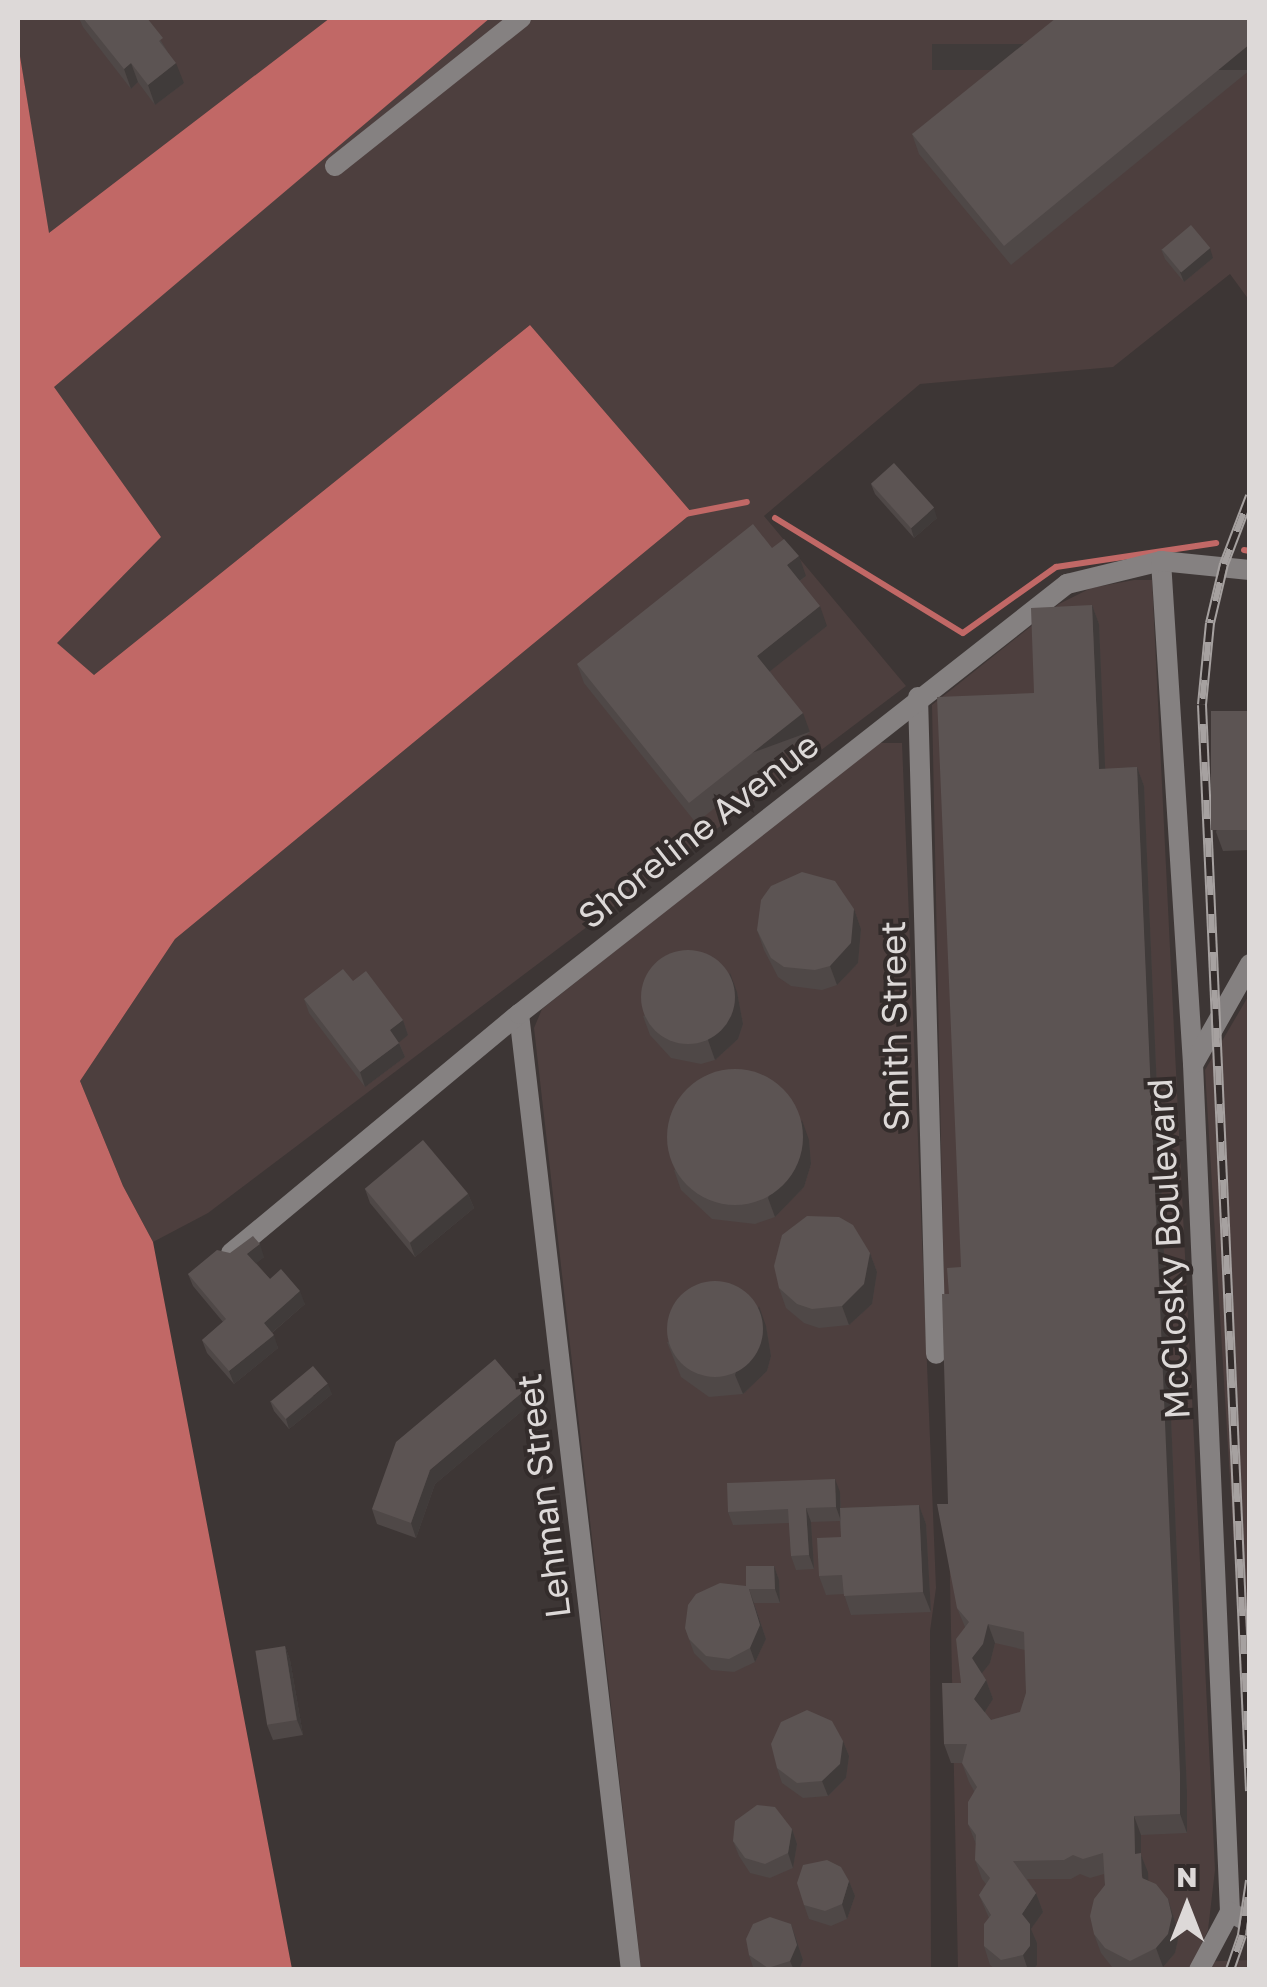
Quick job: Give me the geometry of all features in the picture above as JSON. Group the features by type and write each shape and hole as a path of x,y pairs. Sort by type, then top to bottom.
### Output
{"street":[{"path":"335,166 521,18"},
{"name":"Shoreline Avenue","path":"230,1253 519,1014 918,697 1067,584 1162,560 1250,570"},
{"name":"McClosky Boulevard","path":"1162,560 1193,1064 1230,1912"},
{"name":"Smith Street","path":"918,697 936,1354"},
{"path":"1193,1064 1250,964"},
{"name":"Lehman Street","path":"519,1014 631,1970"},
{"path":"1199,1970 1230,1912 1250,1923"}],"shaded area":[{"path":"18,18 1249,18 1249,300 1230,274 1113,367 920,384 764,516 906,686 208,1213 153,1242 123,1186 80,1081 175,939 692,513 530,325 94,675 56,643 161,537 53,387 48,233 18,44"},
{"path":"330,18 490,18 54,387 161,537 57,643 94,675 530,325 692,513 175,939 80,1081 123,1186 153,1242 292,1969 18,1969 18,44 49,233"},
{"path":"1152,580 1215,1870 1208,1930 1193,1962 1249,1960 1249,1969 958,1969 932,705 1059,604 1091,588"},
{"path":"877,743 902,743 936,1588 930,1631 931,1969 641,1969 534,1028 542,1009"},
{"path":"1249,995 1249,1791 1205,1070"}],"building":[{"path":"83,18 147,18 176,63 148,85 131,63 124,69"},
{"path":"1056,18 1250,18 1250,44 1004,246 912,134"},
{"path":"1191,225 1210,248 1181,272 1162,249"},
{"path":"894,463 934,508 911,528 871,484"},
{"path":"753,524 772,548 784,539 799,556 787,565 820,606 757,656 803,713 689,803 577,664"},
{"path":"1092,605 1099,769 1137,767 1180,1814 1134,1816 1135,1854 1141,1853 1142,1878 1156,1884 1168,1899 1172,1916 1168,1934 1156,1948 1130,1961 1105,1948 1094,1934 1090,1916 1094,1899 1105,1885 1103,1853 1083,1859 1073,1855 1064,1860 1013,1861 1036,1893 1022,1914 1030,1924 1030,1946 1023,1955 1001,1960 984,1946 984,1924 991,1915 979,1895 990,1878 975,1860 976,1835 968,1824 968,1802 977,1787 962,1763 967,1744 944,1744 942,1683 961,1683 956,1639 969,1622 957,1608 937,1504 948,1504 942,1294 949,1294 947,1268 961,1267 937,697 1034,693 1031,608","holes":["988,1624 1024,1632 1026,1693 1020,1712 991,1720 974,1699 986,1680 972,1658 983,1644"]},
{"path":"1211,711 1250,711 1250,830 1211,830"},
{"path":"802,872 835,881 854,909 851,943 830,966 815,970 784,967 771,958 757,930 761,900 771,886"},
{"path":"688,950 706,954 721,964 731,979 735,997 731,1015 721,1030 706,1040 688,1044 670,1040 655,1030 645,1015 641,997 645,979 655,964 670,954"},
{"path":"343,969 353,981 366,971 403,1020 390,1030 399,1043 360,1072 304,999"},
{"path":"735,1069 761,1075 783,1089 797,1111 803,1137 797,1163 783,1185 761,1199 735,1205 709,1199 687,1185 673,1163 667,1137 673,1111 687,1089 709,1075"},
{"path":"423,1140 468,1194 410,1242 365,1189"},
{"path":"807,1216 839,1217 853,1225 870,1253 864,1284 842,1306 812,1309 797,1304 779,1288 774,1266 782,1235"},
{"path":"253,1236 260,1244 247,1254 270,1279 281,1269 300,1291 264,1323 274,1335 229,1371 202,1340 226,1319 188,1274 217,1250 230,1253"},
{"path":"715,1281 733,1285 749,1295 759,1311 763,1329 759,1347 749,1363 733,1373 715,1377 697,1373 681,1363 671,1347 667,1329 671,1311 681,1295 697,1285"},
{"path":"495,1359 523,1392 430,1470 411,1523 372,1509 396,1442"},
{"path":"313,1366 328,1384 286,1419 271,1401"},
{"path":"835,1479 836,1507 806,1508 809,1555 791,1556 788,1509 728,1512 727,1483"},
{"path":"919,1505 923,1592 844,1596 842,1575 819,1576 817,1538 841,1537 840,1508"},
{"path":"746,1566 774,1566 775,1589 749,1589 760,1625 750,1648 729,1659 706,1656 689,1639 685,1628 688,1605 696,1594 720,1583 746,1586"},
{"path":"285,1646 297,1720 267,1725 255,1651"},
{"path":"807,1710 832,1721 843,1741 840,1764 822,1781 797,1783 777,1768 771,1744 781,1722"},
{"path":"757,1805 775,1807 792,1829 788,1853 765,1864 745,1858 733,1841 735,1821"},
{"path":"827,1860 841,1867 849,1881 842,1904 825,1911 804,1905 797,1883 803,1865"},
{"path":"770,1917 791,1924 797,1945 790,1961 768,1968 749,1955 746,1939 753,1924"}],"waterway":[{"path":"685,514 747,502"},
{"path":"775,518 963,633 1056,567 1216,543"},
{"path":"1244,550 1250,551"}],"railway":[{"path":"1250,496 1224,564 1210,623 1202,705 1250,1791"},
{"path":"1230,1970 1242,1935 1250,1881"}]}
